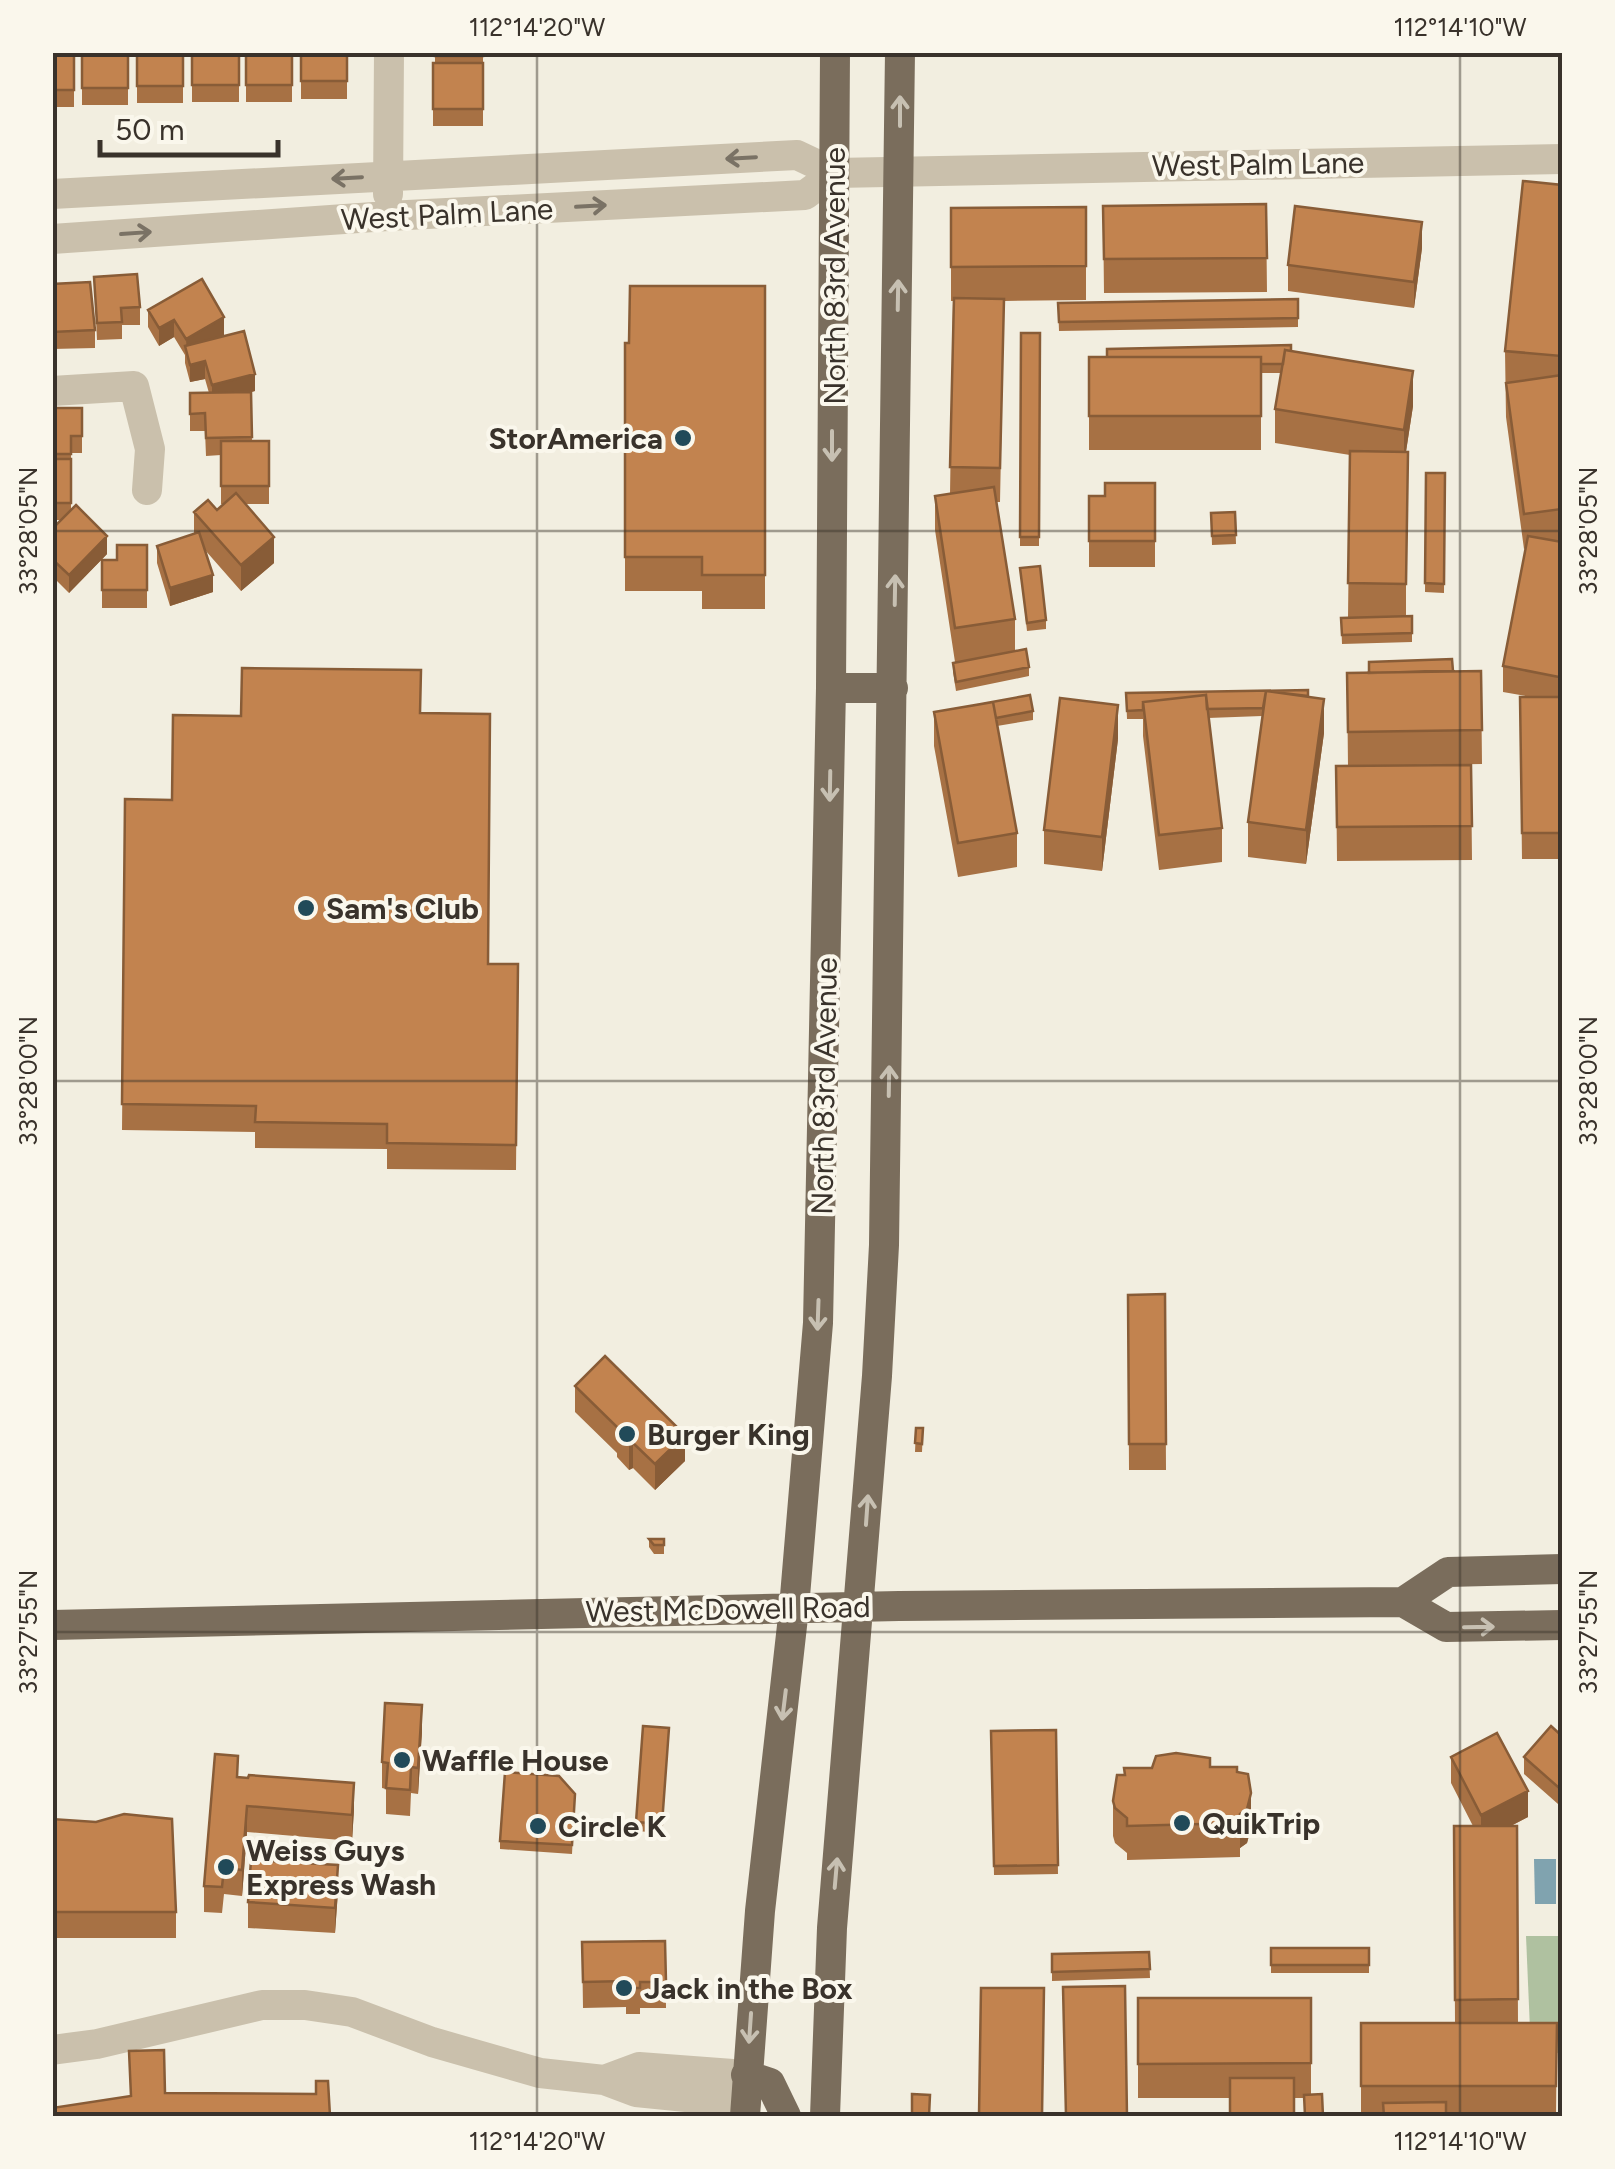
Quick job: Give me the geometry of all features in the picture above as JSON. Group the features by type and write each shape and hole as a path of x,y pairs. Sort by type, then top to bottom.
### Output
{"main road":[{"name":"North 83rd Avenue","path":"746,2098 763,1879 794,1608 818,1323 831,688 835,52"},
{"name":"North 83rd Avenue","path":"825,2116 832,1928 884,1244 900,52"},
{"path":"831,688 893,688"},
{"path":"1562,1570 1448,1572 1403,1602 1446,1628 1562,1625"},
{"name":"West McDowell Road","path":"52,1625 794,1608 1403,1602"},
{"path":"746,2098 770,2083 786,2116"}],"street":[{"path":"388,216 389,52"},
{"name":"West Palm Lane","path":"52,194 797,156 834,173 1562,159"},
{"name":"West Palm Lane","path":"52,238 805,195 834,173"},
{"path":"52,391 134,386 150,449 146,490"},
{"path":"52,2050 97,2044 250,2007 305,2005 380,2020 432,2042 502,2064 604,2080 639,2067 746,2098"}],"green space":[{"path":"1526,1936 1562,1936 1562,2053 1531,2053"}],"water":[{"path":"1534,1859 1556,1859 1556,1904 1535,1904"}],"building":[{"path":"52,52 74,52 74,90 52,90"},
{"path":"82,52 128,52 128,88 82,88"},
{"path":"137,52 183,52 183,86 137,86"},
{"path":"192,52 239,52 239,85 192,85"},
{"path":"246,52 292,52 292,85 246,85"},
{"path":"301,52 347,52 347,81 301,81"},
{"path":"435,52 483,52 483,56 435,56"},
{"path":"433,63 483,63 483,109 433,109"},
{"path":"1523,181 1562,185 1561,356 1505,351"},
{"path":"1266,204 1267,258 1104,259 1103,206"},
{"path":"1295,206 1422,222 1414,282 1288,265"},
{"path":"1086,207 1086,266 951,267 951,208"},
{"path":"137,274 140,307 121,308 122,322 97,323 94,277"},
{"path":"202,279 224,317 186,339 174,320 159,328 148,310"},
{"path":"90,282 95,330 52,332 52,284"},
{"path":"630,286 765,286 765,575 702,575 702,557 625,557 625,343 629,343"},
{"path":"954,298 1004,299 1000,468 950,467"},
{"path":"1298,299 1298,318 1059,322 1058,303"},
{"path":"244,331 255,374 212,385 205,361 190,365 185,346"},
{"path":"1021,333 1040,333 1039,537 1020,537"},
{"path":"1291,345 1291,351 1285,350 1283,364 1261,364 1261,357 1107,357 1107,349"},
{"path":"1285,350 1413,371 1404,430 1275,409"},
{"path":"1089,357 1261,357 1261,416 1089,416"},
{"path":"1562,375 1562,509 1524,514 1506,383"},
{"path":"251,392 252,437 206,438 205,413 190,414 190,393"},
{"path":"52,408 82,408 82,436 71,436 71,454 52,454"},
{"path":"221,441 269,441 269,486 221,486"},
{"path":"1350,451 1408,452 1406,584 1348,583"},
{"path":"52,459 71,459 71,503 52,503"},
{"path":"1426,473 1445,473 1444,584 1425,583"},
{"path":"1105,483 1155,483 1155,541 1089,541 1089,496 1105,496"},
{"path":"994,487 1015,619 955,628 935,496"},
{"path":"236,493 274,537 241,565 194,512 208,500 217,510"},
{"path":"76,505 107,536 69,575 52,559 52,529"},
{"path":"1235,512 1236,535 1212,536 1211,513"},
{"path":"199,532 213,575 170,588 157,546"},
{"path":"1528,536 1562,542 1559,677 1503,666"},
{"path":"117,545 147,545 147,590 102,590 102,560 117,560"},
{"path":"1040,566 1046,620 1027,623 1020,568"},
{"path":"1412,616 1412,633 1342,635 1341,618"},
{"path":"1026,649 1029,667 956,682 953,663"},
{"path":"1452,659 1453,671 1369,673 1369,662"},
{"name":"Sam's Club","path":"242,668 421,670 420,713 490,714 488,964 518,964 516,1145 387,1143 387,1124 255,1122 256,1106 122,1104 125,799 172,800 173,715 241,716"},
{"path":"1481,671 1482,730 1348,732 1347,673"},
{"path":"1308,690 1308,696 1266,691 1263,708 1207,709 1206,695 1143,702 1143,710 1127,711 1126,693"},
{"path":"1266,691 1324,699 1306,830 1248,822"},
{"path":"1030,695 1033,711 996,718 993,702 970,706"},
{"path":"1206,695 1222,828 1159,835 1143,702"},
{"path":"1520,697 1562,697 1562,833 1522,833"},
{"path":"1060,698 1118,705 1102,837 1044,830"},
{"path":"993,702 1017,833 958,843 934,712"},
{"path":"1471,765 1472,826 1337,827 1336,766"},
{"path":"1165,1294 1166,1444 1129,1444 1128,1295"},
{"path":"605,1356 685,1435 655,1464 633,1443 629,1444 575,1386"},
{"path":"916,1428 923,1428 922,1444 915,1443"},
{"path":"649,1539 664,1539 664,1545 654,1545"},
{"name":"Waffle House","path":"385,1703 422,1705 418,1768 411,1767 410,1790 386,1788 388,1763 382,1762"},
{"name":"Circle K","path":"643,1726 669,1728 662,1824 636,1822"},
{"path":"1551,1726 1562,1736 1562,1782 1558,1787 1524,1757"},
{"path":"1056,1730 1058,1865 994,1866 991,1731"},
{"path":"1497,1733 1528,1791 1481,1815 1451,1757"},
{"path":"1176,1753 1210,1758 1210,1767 1237,1767 1237,1772 1248,1774 1251,1793 1247,1809 1240,1814 1240,1823 1127,1826 1127,1818 1113,1801 1117,1775 1125,1775 1124,1768 1152,1768 1156,1756"},
{"path":"215,1754 238,1756 237,1777 354,1783 352,1815 247,1806 242,1870 224,1868 222,1887 204,1886"},
{"name":"Circle K","path":"505,1772 559,1776 575,1794 572,1845 500,1841"},
{"path":"124,1814 172,1819 176,1912 52,1912 52,1819 96,1822"},
{"path":"1454,1826 1517,1826 1518,1999 1455,2000"},
{"path":"251,1860 338,1865 335,1908 248,1902"},
{"path":"665,1941 666,1982 640,1982 640,1988 626,1988 626,1981 583,1982 582,1942"},
{"path":"1271,1948 1369,1948 1369,1965 1271,1965"},
{"path":"1149,1952 1150,1969 1052,1972 1052,1954"},
{"path":"1125,1986 1127,2116 1066,2116 1063,1987"},
{"path":"981,1988 1044,1988 1042,2116 979,2116"},
{"path":"1138,1998 1311,1998 1311,2063 1138,2064"},
{"path":"1361,2023 1557,2023 1556,2086 1361,2086"},
{"path":"164,2050 165,2093 316,2094 316,2081 328,2081 330,2116 52,2116 52,2108 131,2096 129,2051"},
{"path":"1230,2078 1294,2078 1294,2116 1230,2116"},
{"path":"912,2094 930,2095 929,2116 912,2116"},
{"path":"1322,2094 1323,2116 1305,2116 1304,2095"},
{"path":"1446,2102 1446,2116 1384,2116 1383,2103"}],"place":[{"name":"StorAmerica","path":"683,438"},
{"name":"Sam's Club","path":"306,908"},
{"name":"Burger King","path":"627,1434"},
{"name":"Waffle House","path":"402,1760"},
{"name":"QuikTrip","path":"1182,1823"},
{"name":"Circle K","path":"538,1826"},
{"name":"Weiss Guys Express Wash","path":"226,1867"},
{"name":"Jack in the Box","path":"624,1988"}]}
